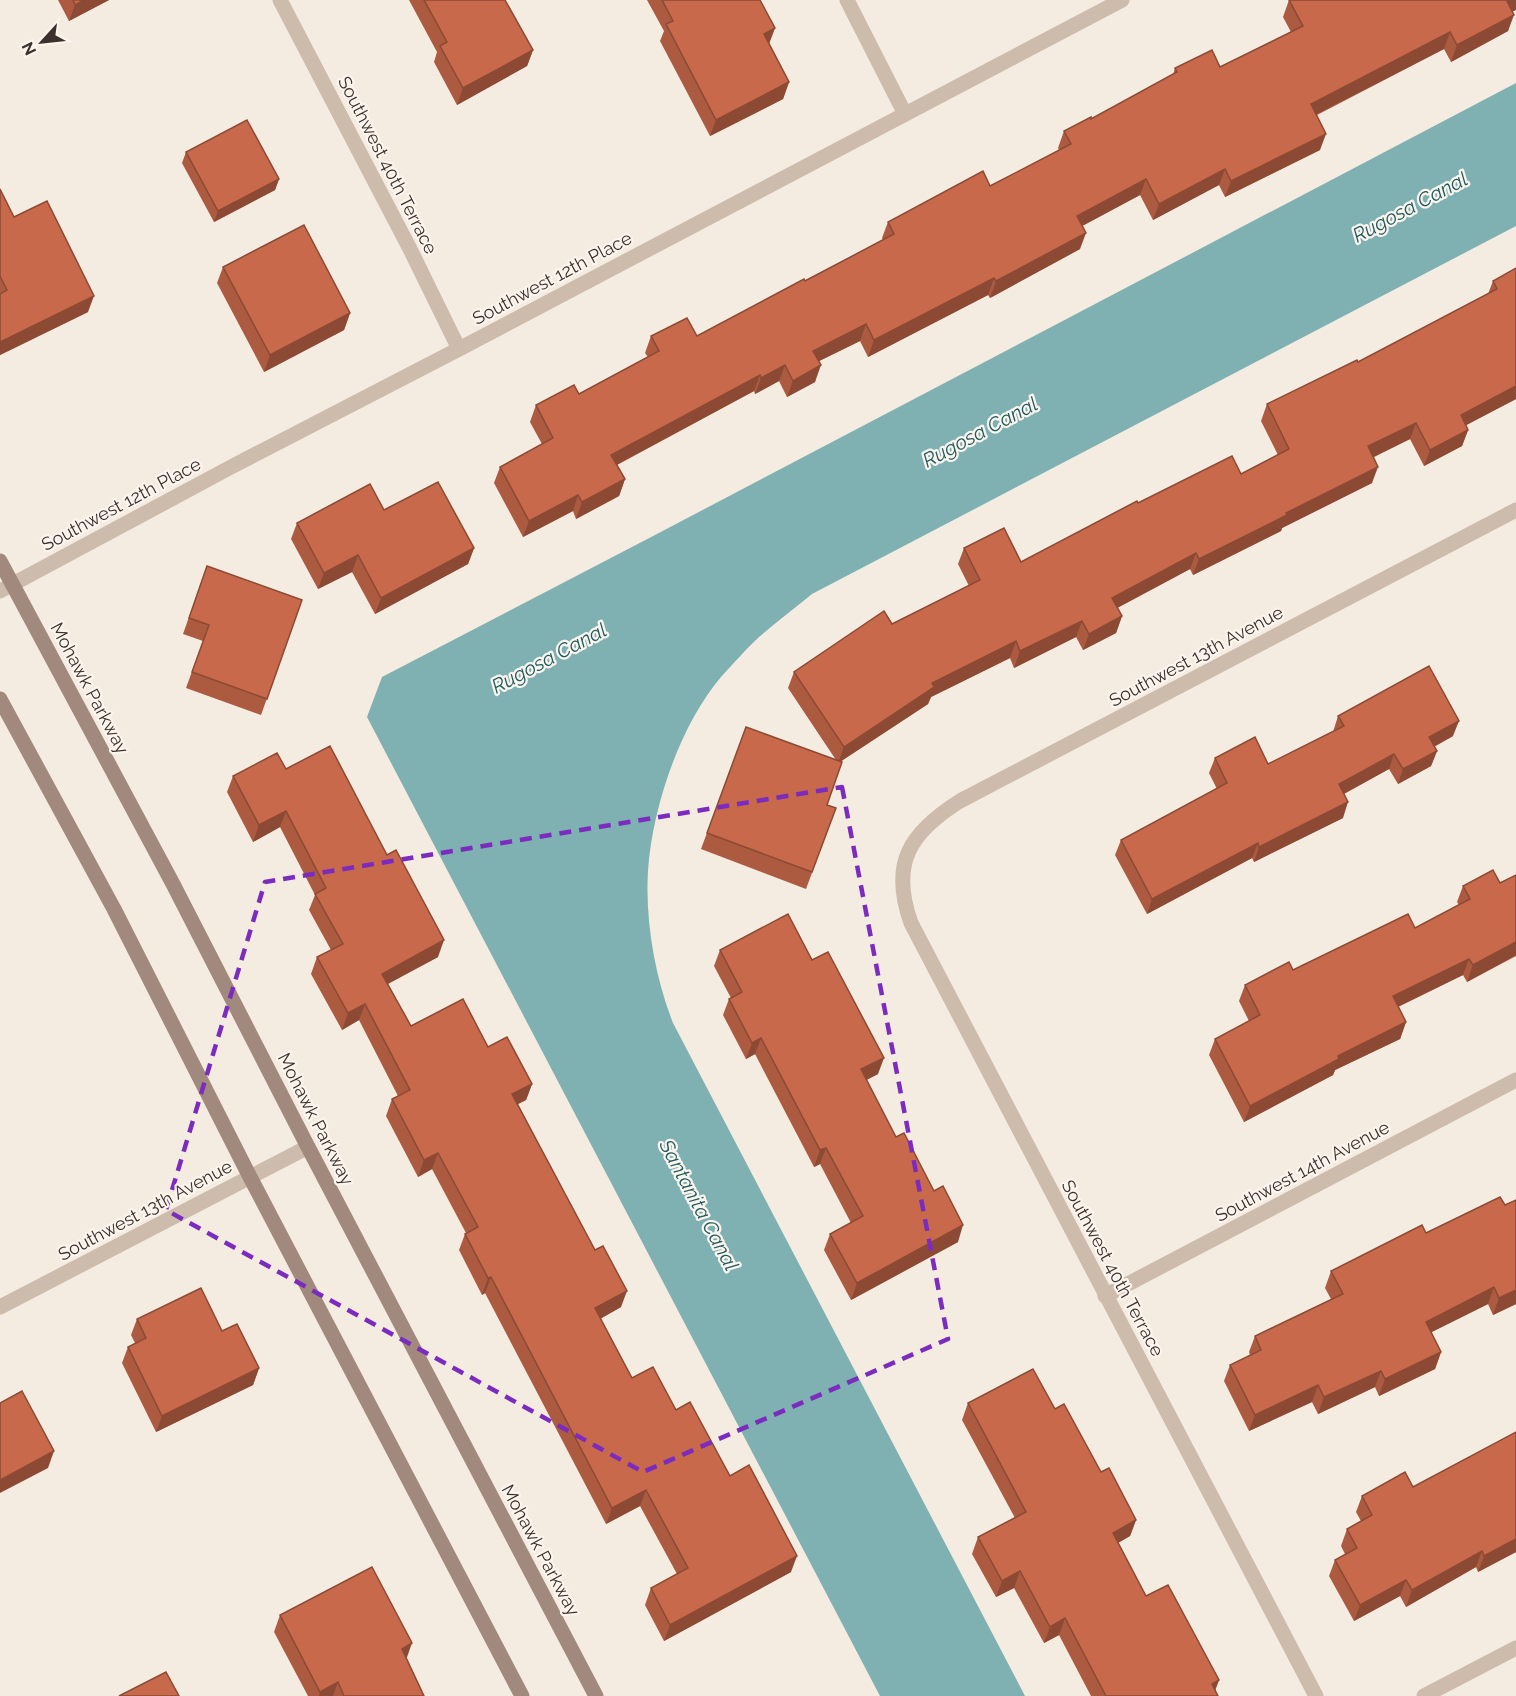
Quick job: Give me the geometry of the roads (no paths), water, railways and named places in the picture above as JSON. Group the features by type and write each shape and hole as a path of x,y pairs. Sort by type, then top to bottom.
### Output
{"street":[{"name":"Southwest 40th Terrace","path":"280,0 410,249 459,349"},
{"path":"847,0 905,114"},
{"name":"Southwest 12th Place","path":"6,588 231,467 1122,0"},
{"name":"Southwest 13th Avenue","path":"908,852 930,823 960,801 1516,510"},
{"name":"Mohawk Parkway","path":"0,561 6,588 173,884 596,1696"},
{"path":"0,699 114,909 250,1177 522,1696"},
{"name":"Southwest 40th Terrace","path":"908,852 902,886 905,906 911,923 1316,1696"},
{"name":"Southwest 14th Avenue","path":"1105,1296 1516,1080"},
{"name":"Southwest 13th Avenue","path":"0,1307 308,1147"},
{"path":"1424,1696 1516,1648"}],"water":[{"path":"1516,83 1516,226 812,594 759,637 721,677 693,719 671,768 655,821 647,890 656,968 673,1023 1025,1696 880,1696 367,717 382,677"}],"water label":[{"name":"Rugosa Canal","path":"1410,207"},
{"name":"Rugosa Canal","path":"980,432"},
{"name":"Rugosa Canal","path":"549,658"},
{"name":"Santanita Canal","path":"699,1205"}]}
